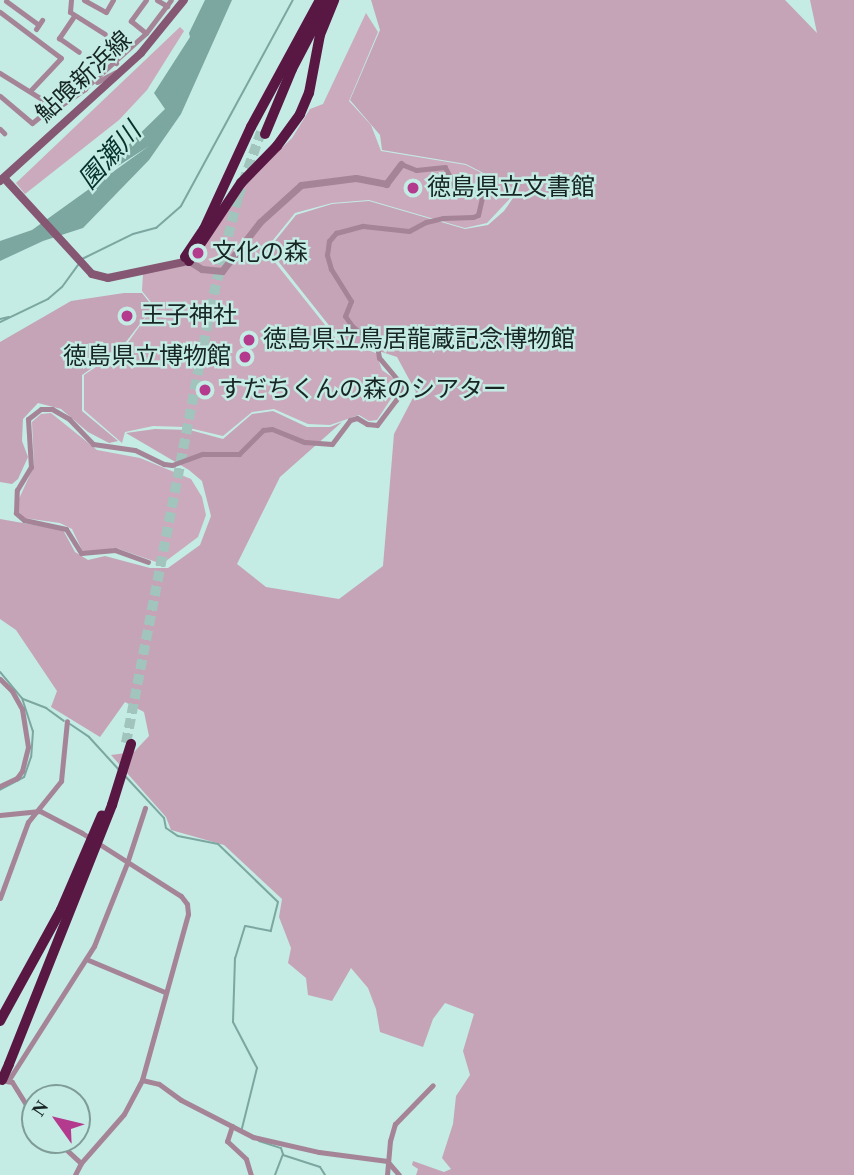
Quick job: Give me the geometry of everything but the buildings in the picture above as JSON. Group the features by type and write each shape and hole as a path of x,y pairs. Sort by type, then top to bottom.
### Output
{"highway":[{"path":"321,0 263,133 328,0"},
{"path":"186,261 204,229 251,127 321,0"},
{"path":"186,261 240,183 277,146 300,114 309,93 320,34 334,0"},
{"path":"5,1081 9,1063 110,804 129,743"},
{"path":"0,1021 61,910 110,804"}],"main road":[{"name":"鮎喰新浜線","path":"184,0 141,53 119,66 4,181 90,272 108,278 186,261"}],"street":[{"path":"31,90 61,58 0,12 7,0 39,24"},
{"path":"71,0 70,12 104,34"},
{"path":"84,0 93,2 106,12 113,0"},
{"path":"146,0 131,21 146,33"},
{"path":"0,73 57,108 119,66 169,3 158,0"},
{"path":"74,16 59,38 79,52"},
{"path":"103,54 119,66"},
{"path":"0,96 32,123 53,106"},
{"path":"148,562 115,550 81,552 66,529 24,520 16,513 17,490 31,467 32,457 26,432 28,419 41,409 52,409 69,418 93,444 135,450 172,465 203,454 239,454 263,430 272,429 305,442 331,444 350,420 357,418 367,424 377,425 396,400 401,385 379,358 376,340 369,333 359,332 345,316 351,301 331,269 327,254 329,241 336,233 363,226 409,231 426,222 443,218 473,217 481,208 482,198 475,190 454,187 445,167 416,170 401,163 386,184 356,178 301,185 260,222 222,271 202,269 186,261"},
{"path":"0,680 12,691 22,709 28,747 22,771 17,778 0,786"},
{"path":"0,898 21,836 37,810 61,781 67,721"},
{"path":"21,1096 12,1082 5,1081 86,959 128,863 145,808"},
{"path":"0,815 37,810 82,833 174,892 187,904 188,914 142,1080 124,1114 81,1163 75,1175"},
{"path":"86,959 165,992"},
{"path":"142,1080 159,1084 181,1100 232,1126 274,1143 387,1161 398,1175"},
{"path":"387,1175 387,1161 395,1124 433,1085"},
{"path":"232,1126 227,1141 246,1159 251,1175"},
{"path":"71,1154 81,1163"}],"shaded area":[{"path":"371,0 785,0 817,33 810,0 854,0 854,1175 416,1175 418,1169 412,1165 413,1161 444,1172 451,1169 442,1158 453,1124 456,1096 470,1075 463,1051 474,1014 445,1003 433,1019 423,1047 380,1032 376,1009 368,988 351,968 332,1001 308,995 306,978 288,963 291,948 279,917 282,899 224,845 171,830 166,817 111,755 134,752 149,736 144,712 125,702 100,737 51,707 57,691 16,630 0,619 0,519 63,530 75,552 88,560 105,556 150,568 168,568 200,545 211,516 202,481 189,470 126,433 155,429 190,430 223,439 252,414 273,411 307,427 330,427 342,422 280,477 237,564 266,587 339,599 383,566 394,434 416,392 397,357 339,338 274,256 271,246 296,215 332,204 369,201 465,229 488,225 504,211 518,191 466,164 382,150 380,135 350,100 380,30"},
{"path":"366,13 378,32 349,101 371,125 381,151 466,165 517,191 487,223 465,228 369,200 332,203 295,213 269,245 270,256 337,340 376,353 382,370 396,380 398,388 377,420 369,421 359,415 330,425 308,424 274,409 252,412 223,436 185,427 153,426 125,432 122,443 84,410 84,375 124,348 154,306 142,291 143,273 167,266 190,266 235,194 292,138 310,109 323,104"},
{"path":"180,27 184,31 147,90 119,120 25,194 16,183"},
{"path":"142,293 153,307 122,347 82,375 82,411 118,441 109,443 88,432 61,409 38,403 23,419 22,441 28,457 18,479 12,484 0,482 0,342 71,301"},
{"path":"51,413 97,450 140,458 191,479 202,497 206,515 198,537 162,564 116,548 88,553 82,550 72,529 60,523 24,518 18,511 18,501 34,466 32,422 41,414"}],"water":[{"path":"205,0 232,0 181,114 149,160 83,228 43,241 0,261 0,241 32,230 149,146 115,168 114,159 165,109 154,93 190,37 189,33"}],"waterway":[{"path":"82,259 133,234 156,228 181,206 293,0"},
{"path":"0,322 48,299 62,287 79,264"},
{"path":"0,319 9,317"},
{"path":"0,672 22,698 33,731 31,757 24,777 0,790"},
{"path":"23,699 46,708 64,721"},
{"path":"70,724 89,737 120,771"},
{"path":"126,777 164,818 166,828 178,836 218,844 278,902 271,931 245,926 235,958 233,1022 257,1068 242,1128"},
{"path":"259,1141 281,1148 283,1154 275,1175"},
{"path":"283,1155 320,1167 325,1175"}],"tunnel":[{"path":"126,743 210,309 238,197 261,132"}],"place":[{"name":"徳島県立文書館","path":"413,188"},
{"name":"文化の森","path":"198,253"},
{"name":"王子神社","path":"127,316"},
{"name":"徳島県立鳥居龍蔵記念博物館","path":"249,340"},
{"name":"徳島県立博物館","path":"245,357"},
{"name":"すだちくんの森のシアター","path":"205,390"}],"water label":[{"name":"園瀬川","path":"110,156"}]}
